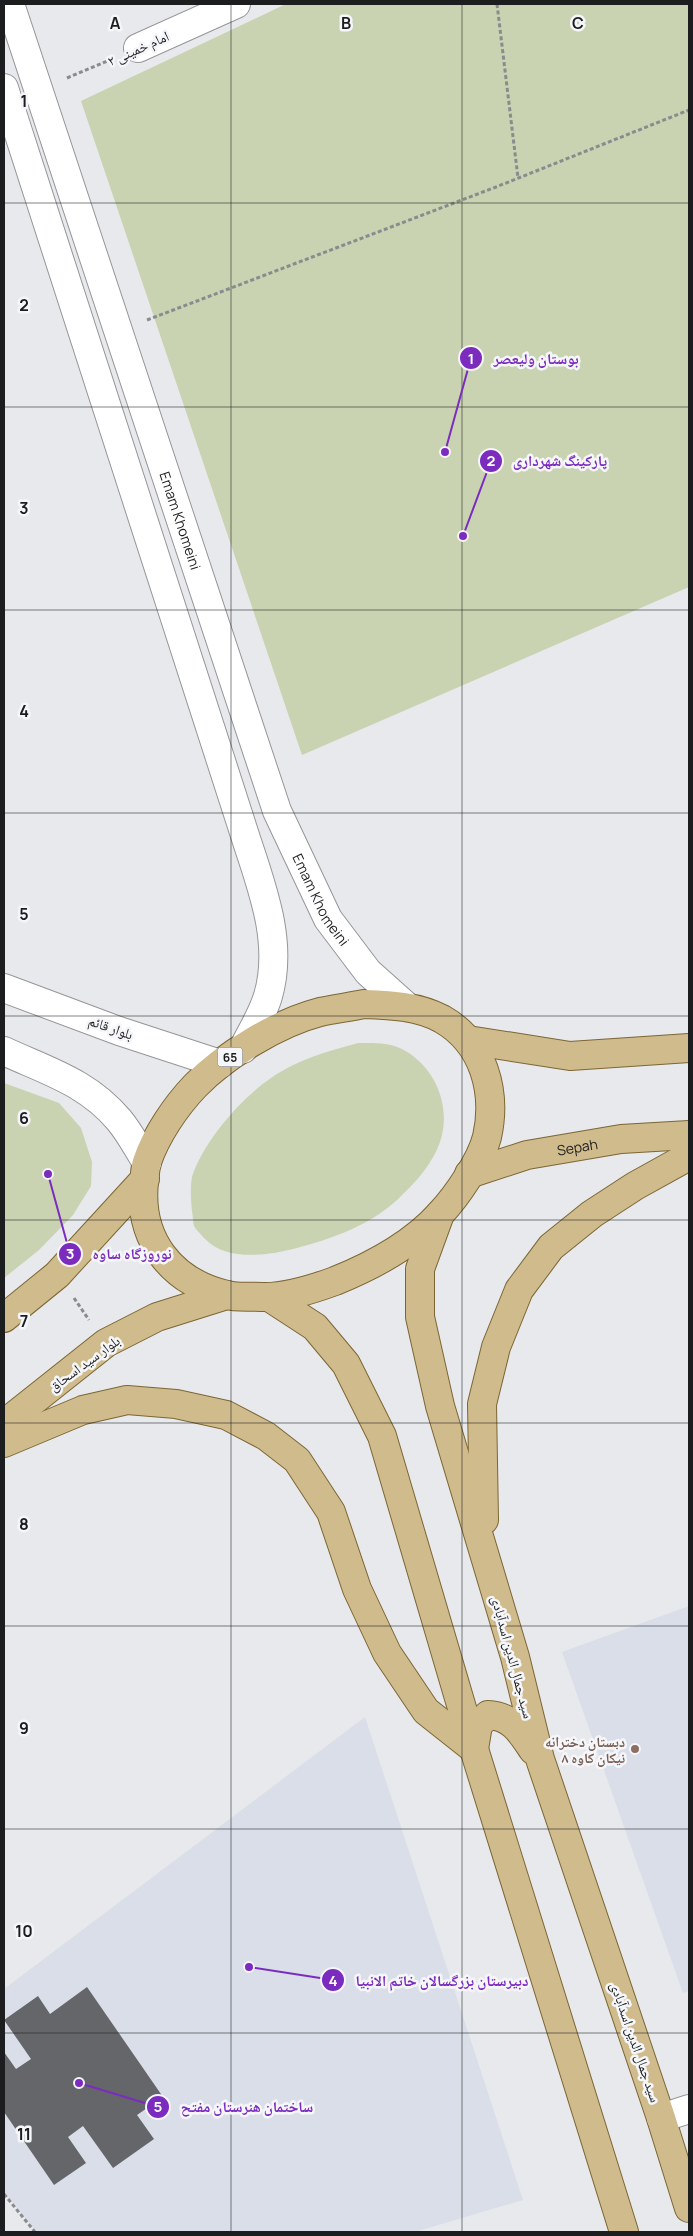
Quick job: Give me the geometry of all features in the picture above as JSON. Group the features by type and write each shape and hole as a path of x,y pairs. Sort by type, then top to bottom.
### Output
{"main road":[{"name":"Emam Khomeini","path":"10,4 277,811 328,919 368,972 406,1006"},
{"name":"امام خمینی ۲","path":"138,48 236,4"},
{"path":"4,88 273,928 274,961 268,997 243,1049"},
{"path":"192,671 227,660"},
{"name":"بلوار قائم","path":"4,988 119,1031 220,1064"},
{"name":"65","path":"364,1004 406,1006 442,1019 468,1040 485,1068 491,1101 487,1138 469,1174 440,1214 404,1244 361,1270 317,1288 269,1297 228,1295 192,1282 166,1262 148,1234 142,1200 146,1171 165,1125 195,1087 220,1064 274,1031 318,1013 364,1004"},
{"path":"468,1040 570,1056 689,1048"},
{"path":"4,1051 63,1076 94,1095 120,1121 146,1171"},
{"name":"Sepah","path":"469,1174 527,1155 621,1139 689,1135"},
{"path":"484,1554 482,1404 496,1347 520,1290 551,1247 592,1214 689,1156"},
{"name":"65","path":"4,1318 57,1276 146,1171"},
{"name":"سید جمال الدین اسدآبادی","path":"440,1214 420,1269 420,1317 440,1406 515,1657 540,1760 661,2118 689,2208"},
{"name":"بلوار سید اسحاق","path":"4,1424 106,1343 157,1317 228,1295"},
{"path":"269,1297 315,1327 346,1364 382,1436 474,1750 624,2232"},
{"path":"4,1443 83,1410 127,1400 176,1404 226,1415 266,1436 297,1460 331,1512 357,1589 391,1660 426,1711 474,1750"},
{"path":"474,1750 478,1725 488,1715 496,1715 516,1725 540,1760"},
{"path":"661,2118 689,2109"}],"path":[{"path":"498,4 518,178"},
{"name":"امام خمینی ۲","path":"38,90 138,48"},
{"path":"155,318 689,110"},
{"path":"4,2194 35,2232"}],"shaded area":[{"path":"689,1606 689,1991 683,1993 562,1652"},
{"path":"365,1717 523,2200 415,2232 37,2232 4,2192 4,1989"}],"green space":[{"path":"286,4 689,4 689,587 302,755 81,101"},
{"path":"358,1043 386,1044 402,1049 414,1056 432,1076 442,1101 443,1128 437,1149 424,1170 392,1205 366,1222 338,1235 308,1245 258,1255 234,1253 213,1245 194,1226 191,1190 192,1177 205,1150 224,1122 259,1087 281,1071 324,1053"},
{"path":"4,1083 59,1103 81,1128 92,1162 91,1186 73,1215 39,1250 4,1278"}],"building":[{"path":"87,1987 163,2097 137,2115 154,2139 113,2168 83,2126 68,2137 86,2163 54,2185 4,2112 4,2052 16,2069 31,2059 4,2020 38,1996 50,2014"}],"place":[{"name":"بوستان ولیعصر","path":"445,452"},
{"name":"پارکینگ شهرداری","path":"463,536"},
{"name":"نوروزگاه ساوه","path":"48,1174"},
{"name":"دبستان دخترانه نیکان کاوه ۸","path":"635,1749"},
{"name":"دبیرستان بزرگسالان خاتم الانبیا","path":"249,1967"},
{"name":"ساختمان هنرستان مفتح","path":"79,2083"}]}
